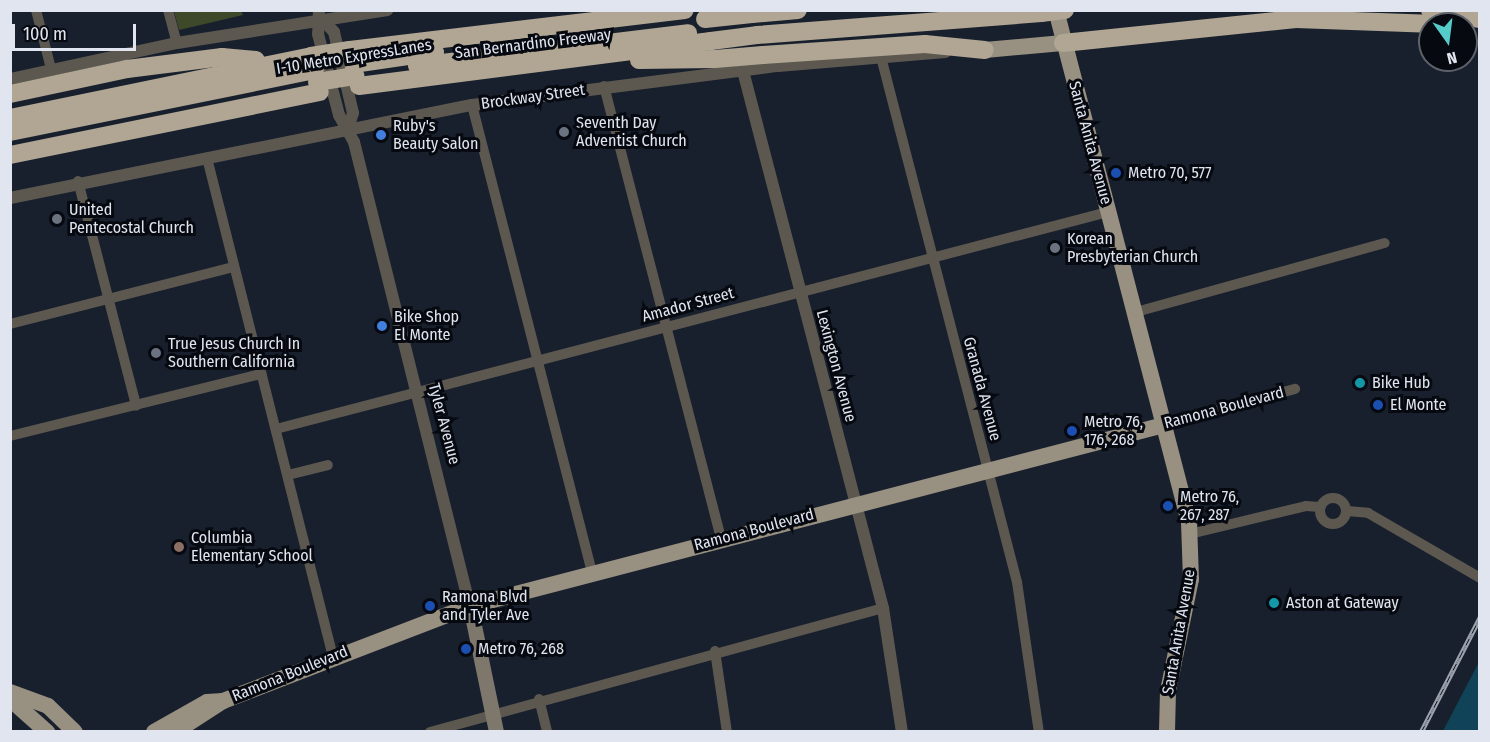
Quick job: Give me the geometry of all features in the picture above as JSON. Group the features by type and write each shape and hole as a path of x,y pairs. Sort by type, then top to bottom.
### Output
{"highway":[{"name":"San Bernardino Freeway","path":"10,155 316,75 685,10"},
{"path":"755,25 798,10"},
{"path":"755,25 922,10"},
{"name":"San Bernardino Freeway","path":"10,118 278,62 316,75 355,69 607,55 708,30 755,25 1065,10"},
{"path":"1430,10 1479,19"},
{"path":"1063,43 1296,19 1418,23"},
{"name":"I-10 Metro ExpressLanes","path":"355,69 708,30"},
{"path":"607,55 640,61 715,59 925,44 985,50"},
{"path":"10,94 101,74 222,57 278,62"},
{"name":"I-10 Metro ExpressLanes","path":"10,132 316,75"},
{"name":"I-10 Metro ExpressLanes","path":"10,143 316,75"}],"main road":[{"name":"Santa Anita Avenue","path":"1048,12 1063,43 1136,312 1190,534 1191,579 1168,691 1167,732"},
{"name":"Brockway Street","path":"985,50 1063,43"},
{"name":"Ramona Boulevard","path":"175,732 223,701 470,606 721,538 1164,424"},
{"name":"Tyler Avenue","path":"470,606 495,711 496,732"},
{"path":"10,692 48,706 75,732"},
{"path":"10,699 46,732"},
{"name":"Ramona Boulevard","path":"154,732 207,702 223,701"}],"street":[{"path":"36,10 51,69"},
{"path":"168,10 177,44"},
{"path":"10,79 320,14 387,10"},
{"name":"Lexington Avenue","path":"728,10 799,292 883,608 902,732"},
{"name":"Tyler Avenue","path":"320,14 318,34 339,114 348,128 470,606"},
{"name":"Brockway Street","path":"10,198 78,181 207,158 472,105 604,86 881,57 985,50"},
{"name":"Granada Avenue","path":"881,57 1017,582 1039,732"},
{"path":"604,86 664,327 721,538"},
{"path":"472,105 535,362 592,572"},
{"path":"207,158 333,657"},
{"path":"78,181 136,406"},
{"name":"Amador Street","path":"276,429 931,256 1108,212"},
{"path":"1136,312 1385,243"},
{"path":"10,324 234,267"},
{"path":"10,436 261,374"},
{"name":"Ramona Boulevard","path":"1164,424 1295,389"},
{"path":"288,475 328,465"},
{"path":"1190,534 1306,506 1320,507 1337,498 1347,511 1368,513 1479,578"},
{"path":"1320,507 1329,524 1341,522 1347,511"},
{"path":"430,732 495,711 883,608"},
{"path":"715,651 727,732"},
{"path":"539,699 547,732"}],"green space":[{"path":"174,11 241,11 243,15 179,30"}],"water":[{"path":"1479,662 1479,731 1443,731"}],"railway":[{"path":"1421,732 1480,617"}],"place":[{"name":"Seventh Day Adventist Church","path":"564,132"},
{"name":"Ruby's Beauty Salon","path":"381,135"},
{"name":"Metro 70, 577","path":"1116,173"},
{"name":"United Pentecostal Church","path":"57,219"},
{"name":"Korean Presbyterian Church","path":"1055,248"},
{"name":"Bike Shop El Monte","path":"382,326"},
{"name":"True Jesus Church In Southern California","path":"156,353"},
{"name":"Bike Hub","path":"1360,383"},
{"name":"El Monte","path":"1378,405"},
{"name":"Metro 76, 176, 268","path":"1072,431"},
{"name":"Metro 76, 267, 287","path":"1168,506"},
{"name":"Columbia Elementary School","path":"179,547"},
{"name":"Aston at Gateway","path":"1274,603"},
{"name":"Ramona Blvd and Tyler Ave","path":"430,606"},
{"name":"Metro 76, 268","path":"466,649"}]}
